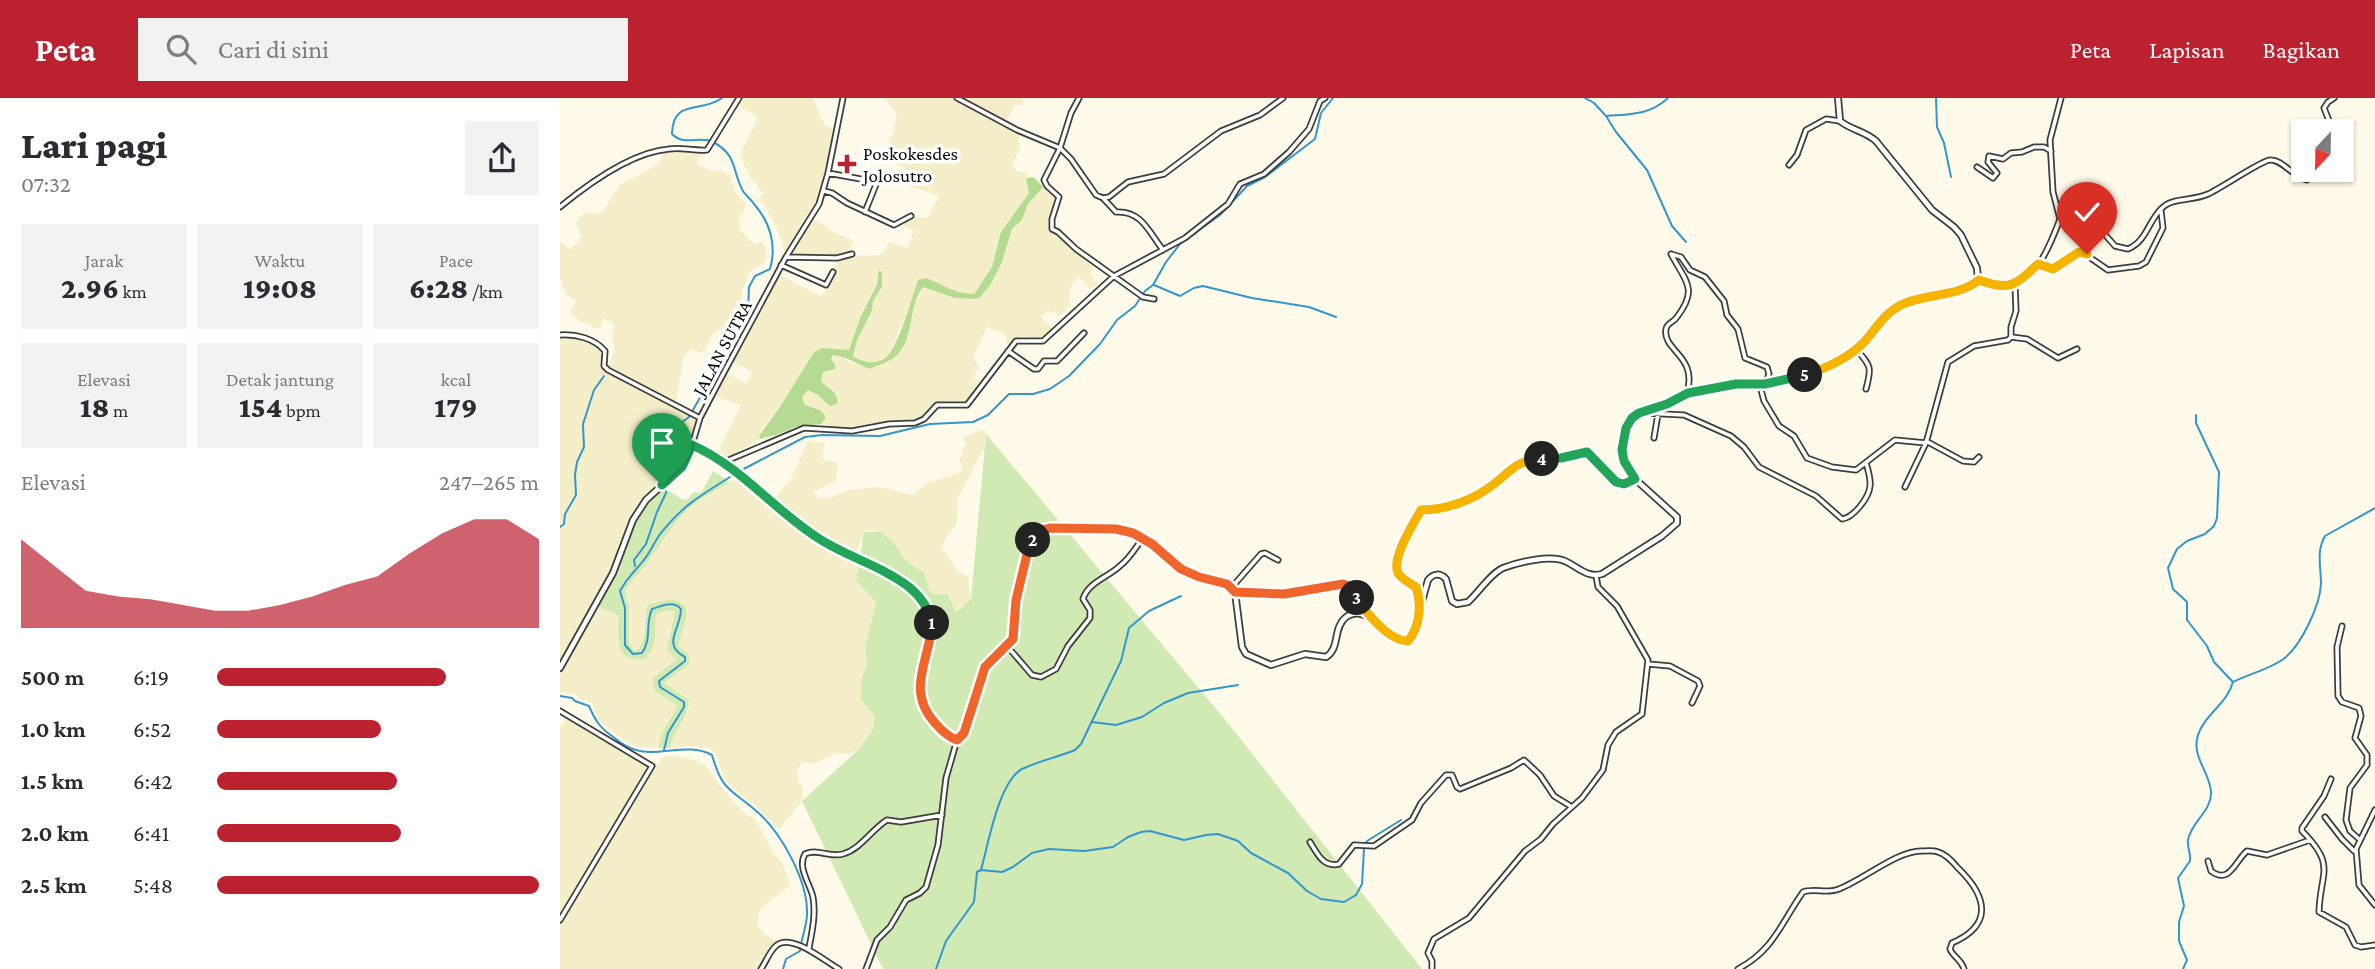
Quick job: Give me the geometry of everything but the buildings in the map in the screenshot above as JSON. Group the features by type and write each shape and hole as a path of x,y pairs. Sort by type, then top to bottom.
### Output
{"street":[{"path":"560,207 614,169 637,158 671,148 707,150 739,98"},
{"name":"JALAN SUTRA","path":"560,668 617,566 633,520 646,500 682,467 692,445 698,417 781,265 814,212 824,191 843,98"},
{"path":"957,98 1017,130 1060,148 1096,195 1103,198 1115,212 1126,211 1138,217 1163,250"},
{"path":"1079,98 1071,113 1060,148 1044,180 1059,197 1052,219 1052,229 1143,297 1154,299"},
{"path":"1103,198 1109,197 1128,182 1164,174 1221,131 1260,115 1283,98"},
{"path":"1315,98 1320,101"},
{"path":"724,462 804,428 852,431 925,419 937,405 963,406 970,401 1016,341 1043,341 1114,276 1194,231 1228,204 1241,184 1264,174 1310,129 1320,101 1325,98"},
{"path":"1838,98 1840,121"},
{"path":"866,969 877,940 891,928 906,900 926,887 938,845 946,778 957,740 964,733 985,667 1013,639 1016,600 1029,546 1042,530 1116,529 1143,538 1181,569 1234,590 1284,594 1346,584 1368,616 1397,639 1408,641 1412,637 1428,580 1432,575 1437,574 1446,579 1452,601 1462,604 1468,602 1503,568 1540,559 1561,559 1596,576 1662,536 1676,523 1677,517 1672,511 1635,479 1624,461 1622,450 1626,428 1639,413 1667,404 1688,393 1736,384 1762,385 1823,369 1856,349 1882,320 1900,306 1956,292 1979,280 2003,287 2015,284 2038,264 2047,254 2060,219 2053,192 2051,133 2061,98"},
{"path":"2329,119 2325,108 2334,98"},
{"path":"1789,165 1797,155 1806,130 1826,119 1840,121 1866,133 1876,141 1932,210 1961,235 1977,268 1979,280"},
{"path":"1977,167 1993,178 1997,173 1989,162 1989,156 2003,159 2011,153 2039,146 2051,150"},
{"path":"2060,219 2075,212 2086,213 2115,246 2129,249 2142,240 2161,209 2169,203 2208,194 2266,160 2278,162 2291,172"},
{"path":"828,173 877,182 865,212"},
{"path":"824,191 896,225 911,216"},
{"path":"2038,264 2053,269 2082,252 2108,270 2139,266 2149,256 2163,228 2161,209"},
{"path":"786,257 837,258 852,254"},
{"path":"1688,393 1688,368 1671,345 1666,330 1687,301 1689,285 1671,254 1681,257 1690,270 1705,277 1724,301 1727,315 1738,329 1744,356 1747,360 1767,367 1769,374 1762,385 1764,401 1779,426 1794,436 1807,457 1825,466 1851,471 1895,440 1926,442 1963,461 1974,462 1979,457"},
{"path":"781,265 826,285 833,272"},
{"path":"2011,337 2016,311 2015,284"},
{"path":"1008,351 1038,369 1044,361 1057,362 1084,333"},
{"path":"560,335 573,335 595,342 605,351 604,366 608,370 698,417"},
{"path":"1905,487 1926,442 1948,362 1974,346 2008,340 2011,337 2027,339 2058,358 2077,349"},
{"path":"1856,349 1870,366 1866,389"},
{"path":"1639,413 1684,415 1731,436 1744,447 1759,467 1816,496 1842,519 1849,518 1869,494 1871,483 1866,463"},
{"path":"1654,438 1658,414"},
{"path":"692,445 724,462 814,536 898,580 919,597 932,621 921,676 921,701 936,724 949,737 957,740"},
{"path":"1420,607 1416,587 1399,575 1397,567 1402,543 1421,510 1436,510 1461,502 1492,486 1523,460 1589,453 1616,482 1624,484 1635,479"},
{"path":"1007,646 1032,675 1041,677 1052,673 1068,646 1090,618 1090,610 1083,599 1088,589 1121,566 1143,538"},
{"path":"1278,560 1261,554 1234,590 1242,647 1246,654 1271,665 1305,654 1326,657 1334,649 1342,621 1347,616 1368,616"},
{"path":"1432,969 1428,953 1434,939 1469,918 1525,850 1541,839 1553,824 1582,798 1603,770 1608,745 1616,732 1642,714 1648,660 1617,606 1598,586 1596,576"},
{"path":"2342,626 2337,647 2338,696 2342,702 2360,708 2361,716 2355,738 2367,755 2364,772 2350,789 2346,811 2347,826 2359,839"},
{"path":"1648,664 1670,666 1699,681 1700,686 1692,704"},
{"path":"560,711 652,766 560,920"},
{"path":"1310,842 1324,862 1335,866 1352,846 1374,846 1412,820 1421,803 1442,778 1449,774 1460,789 1526,760 1552,793 1572,807"},
{"path":"2331,779 2326,793 2302,828 2324,865 2319,912 2346,927 2358,947 2375,945"},
{"path":"2375,810 2359,839 2356,853 2358,885 2375,905"},
{"path":"803,947 814,909 802,863 804,854 811,852 842,855 858,846 887,820 901,822 942,815"},
{"path":"2325,817 2356,853"},
{"path":"2208,861 2208,867 2214,875 2225,876 2233,870 2245,852 2267,855 2311,840"},
{"path":"1738,969 1763,953 1803,892 1829,892 1842,888 1883,864 1917,851 1938,852 1947,856 1975,888 1982,915 1972,932 1952,943 1951,947 1952,953 1961,961 1964,969"},
{"path":"761,969 779,943 783,942 803,947 839,969"}],"shaded area":[{"path":"741,98 813,98 824,124 833,129 821,191 808,216 831,231 853,240 850,256 880,255 890,242 907,248 914,230 903,225 914,217 927,218 939,197 908,186 912,175 904,168 887,161 885,152 897,113 884,98 1024,98 1022,105 1015,105 1004,125 1019,133 1018,141 1021,146 1012,166 1016,171 1027,173 1026,180 1030,189 1001,232 992,267 973,295 947,289 926,278 918,280 888,356 879,361 865,362 853,356 857,340 872,311 873,300 881,289 881,279 878,279 849,350 847,352 822,348 814,352 780,407 762,429 760,439 726,459 717,454 740,406 716,396 727,374 746,383 752,372 733,362 780,275 821,296 828,288 838,259 838,256 785,252 765,206 758,200 763,193 749,176 740,154 758,118 738,105"},
{"path":"663,152 705,153 698,159 697,165 716,172 720,169 729,174 737,195 746,204 739,217 740,229 751,242 755,244 763,241 767,257 764,263 751,270 748,276 741,294 739,319 712,335 704,353 691,349 684,356 676,402 608,368 614,350 612,334 615,326 604,319 600,329 583,323 570,313 576,301 566,294 560,278 560,242 570,249 579,241 581,235 576,224 580,216 603,211 620,185 650,169 660,161"},
{"path":"1043,187 1056,197 1048,228 1094,265 1090,275 1098,284 1089,289 1078,277 1071,286 1070,305 1059,316 1048,310 1041,317 1052,328 1042,338 1021,336 1009,344 1005,342 1004,334 987,327 973,358 980,366 973,377 982,383 966,403 937,404 924,418 915,421 889,422 858,429 821,424 825,419 820,410 805,405 802,397 808,390 830,406 836,393 821,381 823,372 833,370 833,355 839,355 870,369 900,352 911,321 910,314 923,287 955,298 980,297 992,282 1002,262 1013,229 1022,220 1028,204"},
{"path":"560,337 572,337 594,344 603,351 602,366 607,372 697,420 691,445 681,467 643,498 630,519 610,571 560,661"},
{"path":"984,430 986,434 984,448 957,500 957,524 942,548 957,570 968,577 971,599 955,614 950,596 946,593 930,592 926,576 906,561 889,538 873,530 864,532 854,560 859,566 856,582 876,602 865,648 867,663 861,681 861,699 874,716 873,730 858,750 850,754 837,753 813,764 803,762 797,770 803,789 802,801 780,828 775,826 756,806 731,787 723,775 715,752 693,746 670,748 672,735 689,708 664,682 689,664 689,654 677,646 686,619 680,602 644,616 643,644 639,649 633,649 629,644 625,592 632,578 647,563 663,537 684,513 736,479 770,504 791,479 808,441 825,443 822,459 838,465 836,481 813,492 818,498 827,499 848,490 879,487 914,495 926,483 960,473 963,469 959,462 965,445 964,437"},
{"path":"598,606 619,616 619,647 633,660 655,639 656,614 675,611 668,637 679,658 653,679 678,706 663,731 658,748 639,747 629,743 598,719 592,703 578,698 575,694 560,692 560,671"},
{"path":"568,717 645,764 655,767 663,757 675,755 697,761 706,766 742,811 755,819 783,865 790,882 788,888 769,901 758,913 758,926 765,935 776,941 757,969 560,969 560,727"}],"green space":[{"path":"1034,177 1043,187 1028,204 1022,220 1012,229 1002,262 991,284 980,297 955,298 923,287 915,304 906,342 895,357 870,369 833,355 831,359 835,369 823,372 821,381 835,393 837,404 830,406 808,390 802,397 805,405 820,410 825,415 821,424 795,427 760,439 759,436 814,352 822,348 849,350 861,316 877,284 879,270 882,272 882,287 873,301 872,311 857,340 853,356 866,362 885,358 893,348 918,280 926,278 954,290 974,294 992,267 1001,232 1029,193 1026,178"},
{"path":"986,434 1227,722 1422,969 883,969 802,801 858,750 873,730 874,716 861,699 861,681 867,663 865,648 876,602 856,581 864,532 881,532 894,543 906,561 925,574 930,592 948,594 956,613 971,599"},
{"path":"713,471 730,482 686,511 625,592 629,607 629,643 634,650 639,649 642,644 648,605 672,600 686,607 686,619 678,646 689,654 689,664 664,683 689,700 688,706 670,748 658,748 663,731 678,706 654,690 653,678 678,658 673,657 667,649 675,611 656,614 652,649 645,659 635,659 628,657 620,648 619,616 598,606 618,566 635,521 648,501 663,487 683,500 688,499 693,492 701,493"}],"waterway":[{"path":"635,566 634,560 646,544 666,493 664,479 669,466 667,450 670,434 689,417 710,380 721,353 748,312 749,287 755,276 770,269 772,260 768,226 760,211 743,191 727,152 708,140 682,140 672,134 677,115 682,111 714,103 722,98"},
{"path":"738,472 805,437 880,436 930,424 973,422 988,415 1009,394 1033,394 1050,389 1069,376 1100,344 1117,320 1135,306 1145,291 1153,285 1180,244 1220,215 1247,186 1265,177 1315,139 1321,113 1333,98"},
{"path":"1585,98 1606,116 1647,170 1672,226 1686,242"},
{"path":"1607,116 1647,111 1668,98"},
{"path":"1936,98 1937,127 1944,143 1951,177"},
{"path":"1154,285 1180,296 1203,286 1252,298 1309,307 1336,317"},
{"path":"560,527 564,524 565,514 576,495 577,462 584,447 583,424 594,390 604,376"},
{"path":"2196,415 2196,423 2219,472 2217,518 2214,526 2205,534 2187,541 2177,549 2168,568 2173,589 2187,602 2187,620 2207,646 2214,662 2232,681"},
{"path":"664,750 668,733 684,707 684,702 660,687 659,681 685,661 685,657 674,647 673,641 681,609 671,604 652,609 645,648 642,653 633,654 625,645 625,608 620,591 661,533 678,514 694,500 733,475"},
{"path":"2183,969 2187,960 2179,941 2179,922 2184,906 2178,878 2190,861 2190,834 2208,805 2211,792 2197,750 2198,735 2226,697 2233,682 2282,660 2296,646 2308,625 2320,593 2320,553 2325,536 2375,508"},
{"path":"936,969 946,941 974,902 977,872 981,870 1007,786 1022,769 1075,750 1081,744 1121,661 1129,628 1149,611 1181,596"},
{"path":"1092,722 1116,725 1142,717 1164,703 1188,693 1238,685"},
{"path":"560,696 589,706 604,730 620,743 633,749 645,752 693,750 712,755 719,775 727,787 773,829 798,871 807,914 800,951 786,959 783,969"},
{"path":"981,870 1002,872 1032,853 1049,849 1084,851 1113,847 1141,832 1150,831 1184,840 1218,834 1238,841 1251,853 1288,873 1307,891 1321,899 1344,902 1356,895 1362,884 1367,841 1401,820"}],"place":[{"name":"Poskokesdes Jolosutro","path":"847,164"}],"route":[{"path":"662,485 682,467 692,445 724,462 807,531 912,589 932,621 921,676 921,701 936,724 949,737 957,740 964,733 985,667 1013,639 1016,600 1029,546 1042,530 1090,528 1133,533 1152,544 1189,574 1227,584 1235,592 1274,595 1346,584 1368,616 1397,639 1408,641 1412,637 1420,607 1416,587 1399,575 1397,567 1402,543 1421,510 1436,510 1461,502 1492,486 1523,460 1561,458 1584,451 1616,482 1624,484 1635,479 1624,461 1623,438 1632,418 1639,413 1667,404 1688,393 1736,384 1765,384 1823,369 1837,363 1856,349 1882,320 1900,306 1956,292 1979,280 2009,287 2025,277 2038,264 2053,269 2079,252 2087,254"}]}
